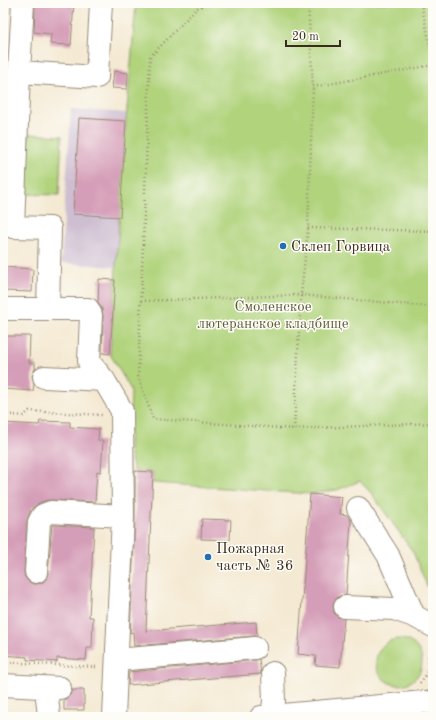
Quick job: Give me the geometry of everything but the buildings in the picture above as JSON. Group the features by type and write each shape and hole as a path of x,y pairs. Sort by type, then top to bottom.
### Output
{"street":[{"path":"19,72 97,77 99,5"},
{"path":"16,14 19,72 13,227 50,228 48,309"},
{"path":"3,309 88,309 91,315 89,362 104,380 122,411 123,516 114,717"},
{"path":"44,377 104,380"},
{"path":"358,508 388,555 414,616"},
{"path":"36,572 39,522 43,515 51,512 123,516"},
{"path":"345,607 394,609 414,616 433,626"},
{"path":"117,660 255,648"},
{"path":"266,716 274,701 273,673"},
{"path":"3,685 53,688 49,717"},
{"path":"266,716 424,702 433,703"}],"path":[{"path":"209,3 197,8 150,57 138,376 153,419 294,428 433,423"},
{"path":"294,428 301,295 308,228 313,86 308,3"},
{"path":"421,3 433,59"},
{"path":"313,86 433,65"},
{"path":"308,228 433,231"},
{"path":"141,301 301,295 433,307"},
{"path":"3,414 24,416 29,411 104,415"},
{"path":"3,662 91,666"}],"shaded area":[{"path":"71,109 126,113 116,267 61,263"}],"green space":[{"name":"Смоленское лютеранское кладбище","path":"136,3 433,3 433,600 413,552 372,494 360,481 337,490 310,494 153,483 153,472 134,471 129,450 131,390 110,354 126,121"},
{"path":"28,134 62,136 59,195 24,194"},
{"path":"399,639 412,643 418,649 422,662 418,675 412,681 399,685 386,681 380,675 376,662 380,649 386,643"}],"place":[{"name":"Склеп Горвица","path":"283,246"},
{"name":"Пожарная часть № 36","path":"208,557"}]}
